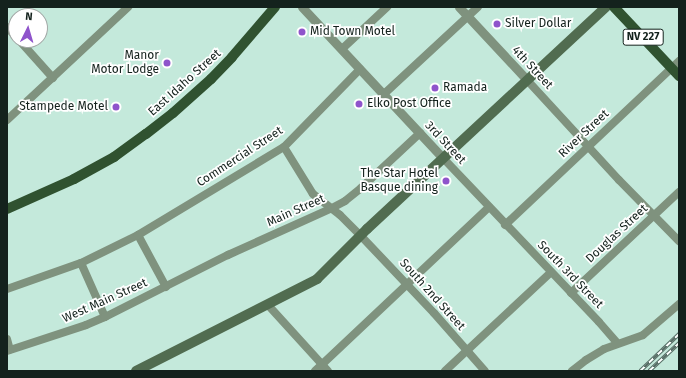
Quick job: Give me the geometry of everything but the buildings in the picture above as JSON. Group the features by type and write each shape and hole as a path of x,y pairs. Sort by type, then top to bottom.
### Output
{"main road":[{"name":"East Idaho Street","path":"7,209 39,196 100,165 146,134 194,95 232,57 275,7"},
{"path":"136,371 317,279 443,158 606,7"},
{"name":"NV 227","path":"614,7 675,64 679,76"}],"street":[{"path":"7,120 128,7"},
{"name":"3rd Street","path":"302,7 505,225"},
{"path":"342,49 386,7"},
{"name":"4th Street","path":"458,7 654,216 679,240"},
{"path":"384,94 478,7"},
{"path":"26,48 53,78"},
{"name":"River Street","path":"505,225 675,64"},
{"name":"Commercial Street","path":"7,289 81,263 138,235 284,147 360,69"},
{"name":"Main Street","path":"166,287 221,258 345,201 420,133"},
{"name":"South 2nd Street","path":"284,147 313,194 332,208 361,236 407,284 485,371"},
{"name":"Douglas Street","path":"571,293 679,192"},
{"path":"315,371 325,368 407,284 490,208"},
{"name":"South 3rd Street","path":"505,225 617,343"},
{"path":"138,235 166,287"},
{"path":"81,263 105,317"},
{"path":"445,371 551,272"},
{"name":"West Main Street","path":"9,350 86,325 166,287"},
{"path":"572,371 586,360 617,343 632,340 643,335 679,304"},
{"path":"268,305 325,368"},
{"path":"7,339 9,350"}],"railway":[{"path":"640,371 679,334"},
{"path":"649,371 679,343"}],"place":[{"name":"Silver Dollar","path":"497,24"},
{"name":"Mid Town Motel","path":"302,32"},
{"name":"Manor Motor Lodge","path":"167,63"},
{"name":"Ramada","path":"435,88"},
{"name":"Elko Post Office","path":"359,104"},
{"name":"Stampede Motel","path":"116,107"},
{"name":"The Star Hotel Basque dining","path":"446,181"}]}
